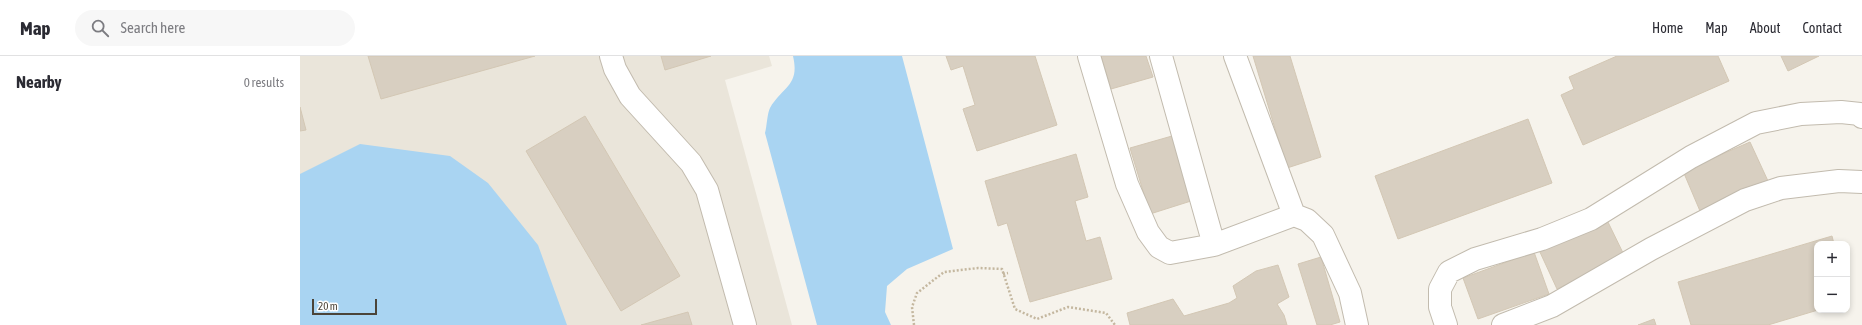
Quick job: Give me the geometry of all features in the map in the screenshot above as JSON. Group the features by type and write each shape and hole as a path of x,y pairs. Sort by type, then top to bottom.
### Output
{"lane":[{"path":"612,56 616,69 630,96 691,164 707,190 745,325"},
{"path":"1089,56 1127,184 1148,232 1159,247 1170,253 1214,244 1294,215 1306,220 1323,235 1350,293 1357,325"},
{"path":"1161,56 1214,244"},
{"path":"1235,56 1294,215"},
{"path":"1446,325 1440,307 1440,289 1449,272 1475,259 1542,239 1591,219 1691,157 1756,123 1808,114 1841,112 1860,114 1862,117"},
{"path":"1503,325 1552,306 1651,249 1745,200 1781,188 1839,181 1862,182"}],"path":[{"path":"914,325 912,307 917,293 944,272 978,268 1002,269 1015,309 1037,319 1068,307 1106,313 1115,325"},
{"path":"1004,274 1008,273"}],"shaded area":[{"path":"300,56 769,56 772,66 725,80 792,325 300,325"}],"water":[{"path":"793,56 902,56 953,249 907,269 887,286 885,312 891,325 817,325 765,133 770,108 792,80 795,66"},
{"path":"360,144 450,156 488,183 538,245 567,325 300,325 300,174"}],"building":[{"path":"368,56 535,56 381,99"},
{"path":"661,56 711,56 665,70"},
{"path":"946,56 1035,56 1057,125 977,151 963,109 975,105 963,66 951,70"},
{"path":"1101,56 1146,56 1153,77 1111,89"},
{"path":"1253,56 1290,56 1321,157 1287,168"},
{"path":"1617,56 1718,56 1729,81 1583,145 1561,95 1574,89 1569,77"},
{"path":"1781,56 1819,56 1788,71"},
{"path":"300,107 306,130 300,131"},
{"path":"585,116 680,276 621,311 526,151"},
{"path":"1528,119 1552,183 1398,239 1375,176"},
{"path":"1172,136 1191,201 1150,214 1130,148"},
{"path":"1750,142 1768,181 1700,211 1683,171"},
{"path":"1076,154 1088,197 1075,201 1086,241 1100,237 1112,279 1030,302 1007,223 998,226 985,181"},
{"path":"1606,218 1625,257 1557,289 1539,250"},
{"path":"1832,236 1833,241 1815,241"},
{"path":"1814,241 1814,311 1768,325 1691,325 1678,282"},
{"path":"1534,252 1549,294 1478,319 1463,278"},
{"path":"1321,257 1340,322 1330,325 1317,325 1298,264"},
{"path":"1278,265 1289,297 1277,304 1284,315 1287,325 1130,325 1127,313 1173,299 1184,316 1229,303 1237,298 1233,286 1256,271"},
{"path":"688,312 692,325 641,325"},
{"path":"1654,319 1656,325 1638,325"}]}
